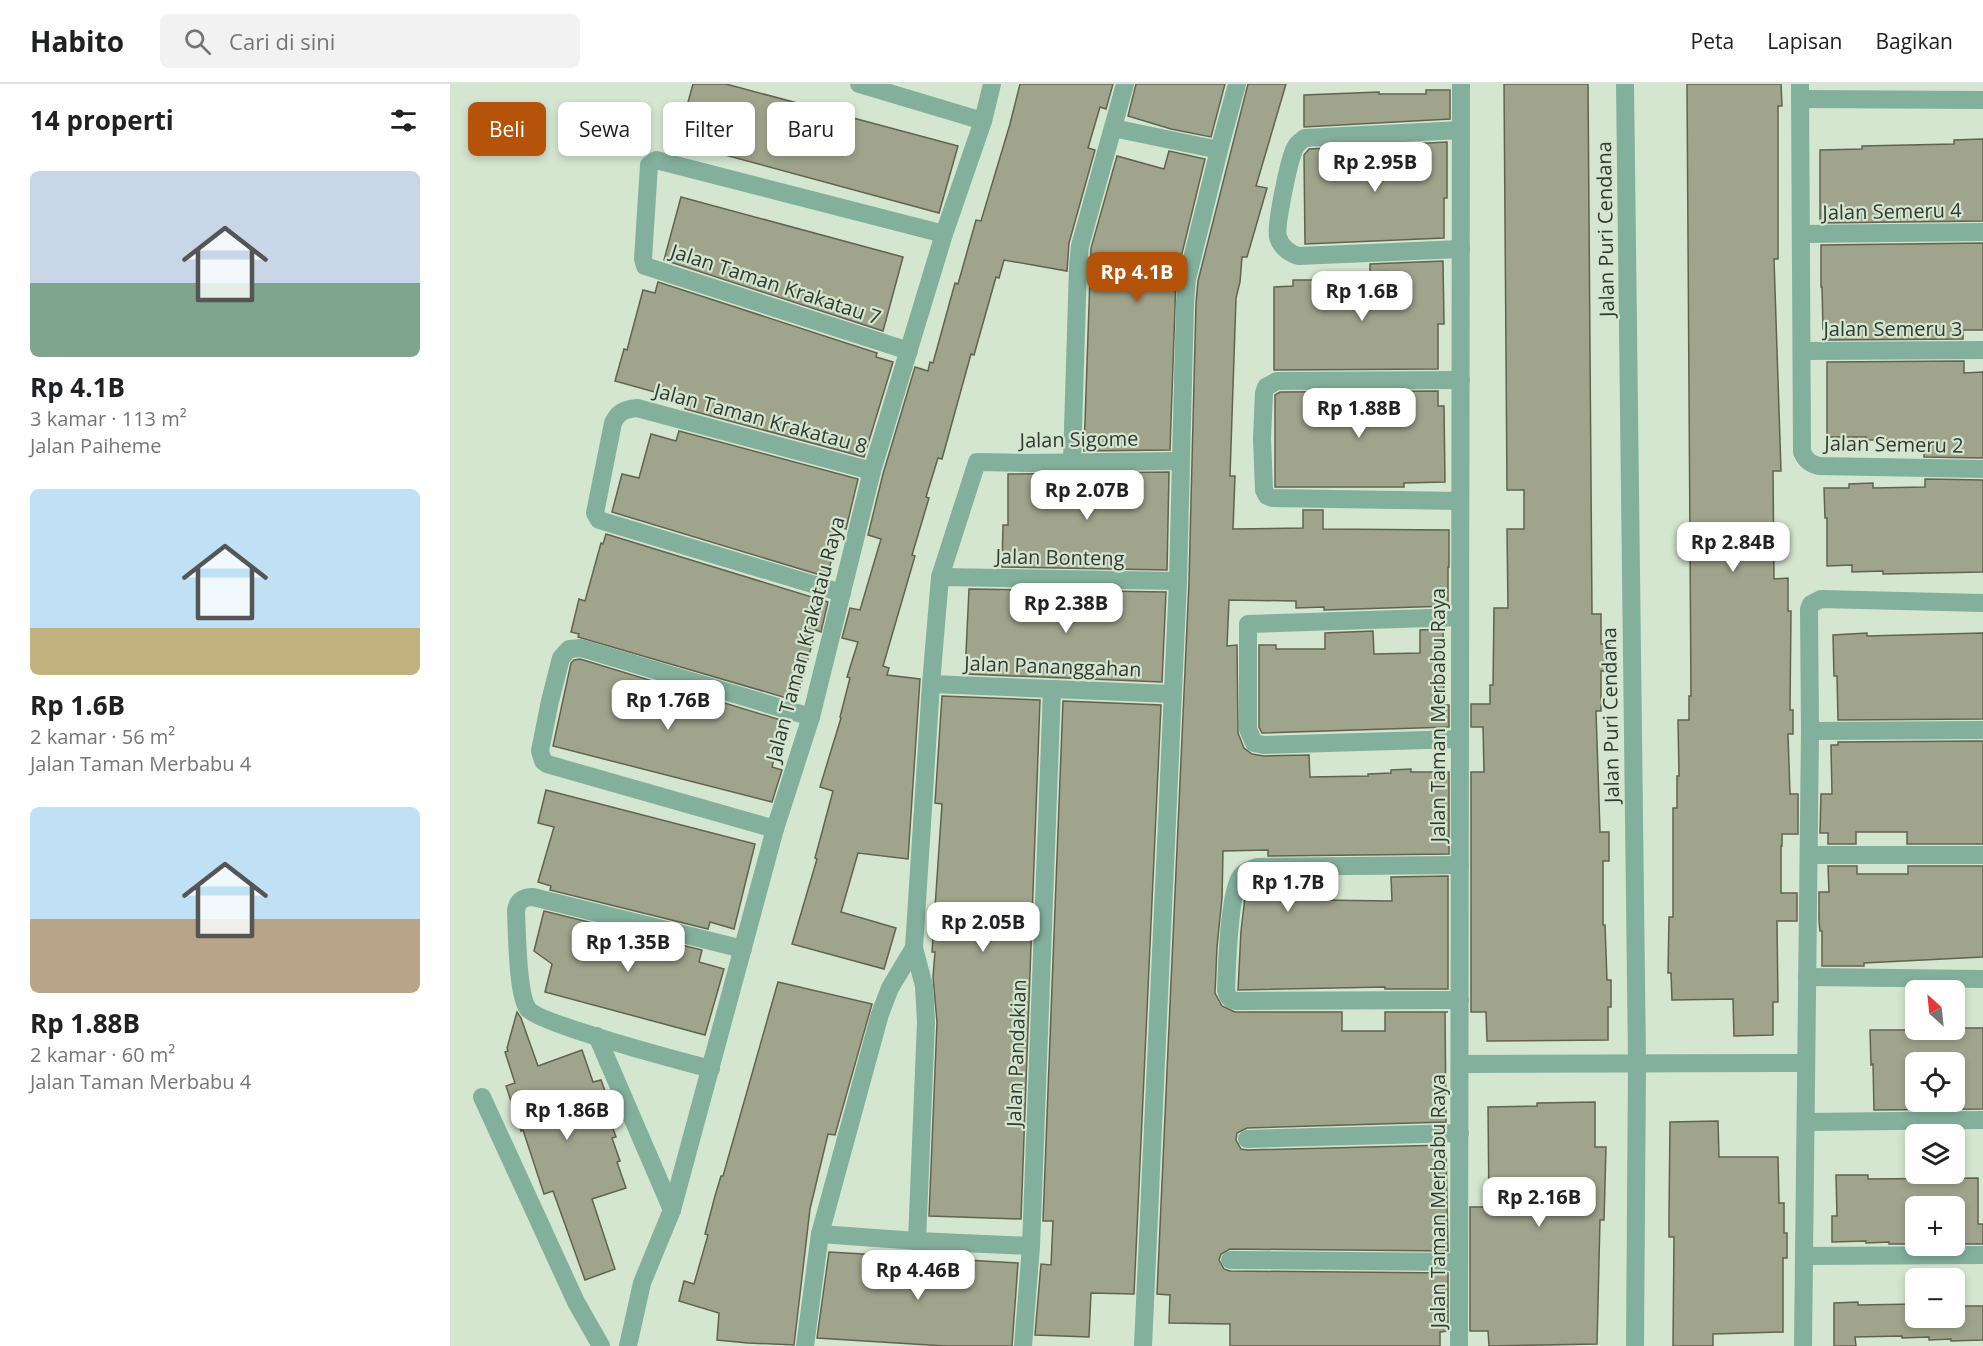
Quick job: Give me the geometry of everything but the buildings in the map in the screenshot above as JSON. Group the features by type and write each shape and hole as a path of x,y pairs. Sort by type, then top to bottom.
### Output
{"street":[{"path":"859,84 984,121"},
{"name":"Jalan Taman Krakatau Raya","path":"628,1346 642,1283 672,1210 775,829 811,717 872,471 944,234 984,121 992,84"},
{"path":"1072,461 1078,267 1084,228 1125,84"},
{"path":"1143,1346 1178,581 1187,279 1237,84"},
{"name":"Jalan Taman Merbabu Raya","path":"1459,1346 1461,84"},
{"name":"Jalan Puri Cendana","path":"1625,84 1636,1062 1635,1346"},
{"path":"1802,351 1800,91 1983,100"},
{"path":"1113,129 1219,150"},
{"path":"1461,130 1305,138 1295,148 1285,188 1278,237 1284,247 1295,256 1461,249"},
{"name":"Jalan Taman Krakatau 7","path":"909,351 645,266 643,259 649,165 656,159 944,234"},
{"name":"Jalan Semeru 4","path":"1802,234 1983,232"},
{"name":"Jalan Semeru 3","path":"1802,351 1983,350"},
{"name":"Jalan Semeru 2","path":"1802,351 1802,452 1809,462 1819,466 1983,469"},
{"path":"1460,501 1270,498 1264,490 1262,438 1264,393 1266,387 1276,381 1461,380"},
{"name":"Jalan Taman Krakatau 8","path":"842,593 599,520 596,513 613,423 622,411 637,408 872,471"},
{"name":"Jalan Sigome","path":"940,578 978,462 1180,461"},
{"path":"917,1241 927,1022 924,986 914,948 940,578"},
{"name":"Jalan Bonteng","path":"940,578 1178,581"},
{"path":"1803,1346 1810,731 1808,614 1811,604 1821,599 1983,603"},
{"path":"1460,617 1248,624 1248,729 1254,743 1264,745 1460,739"},
{"path":"775,829 547,765 540,752 561,658 569,649 574,648 811,717"},
{"name":"Jalan Pananggahan","path":"931,684 1172,694"},
{"name":"Jalan Pandakian","path":"1023,1346 1031,1246 1052,689"},
{"path":"1810,731 1983,730"},
{"path":"1809,855 1983,855"},
{"path":"1460,865 1251,868 1240,877 1235,889 1228,941 1226,990 1232,1000 1460,1000"},
{"path":"711,1069 597,1036 538,1016 528,1009 518,965 516,910 518,903 528,897 533,897 743,948"},
{"path":"805,1346 820,1234 880,1014 890,988 914,948"},
{"path":"1807,977 1983,979"},
{"path":"597,1036 672,1210"},
{"path":"1460,1064 1806,1063"},
{"path":"483,1097 576,1302 601,1346"},
{"path":"1806,1122 1983,1120"},
{"path":"1247,1139 1460,1133"},
{"path":"820,1234 1031,1246"},
{"path":"1804,1256 1983,1255"},
{"path":"1230,1260 1459,1262"}]}
